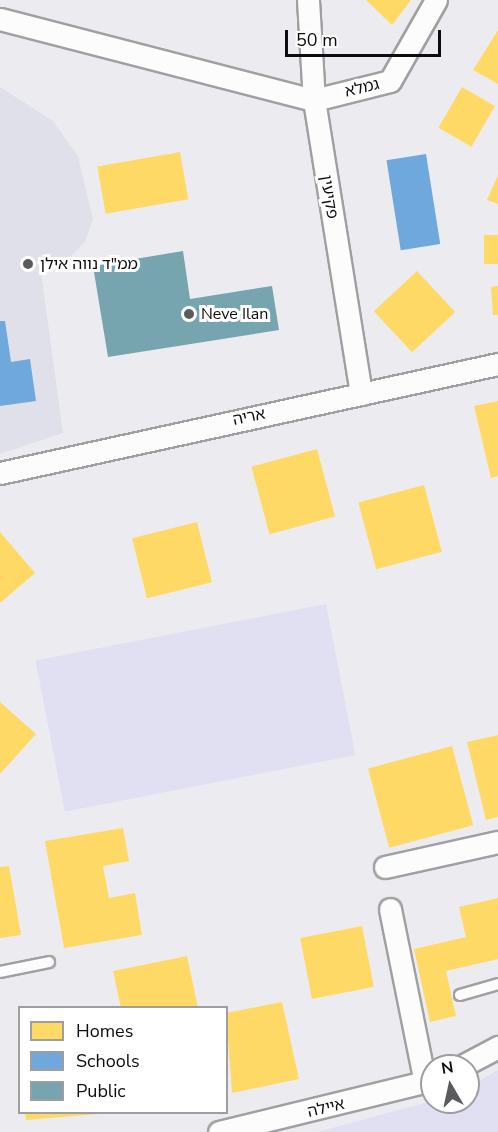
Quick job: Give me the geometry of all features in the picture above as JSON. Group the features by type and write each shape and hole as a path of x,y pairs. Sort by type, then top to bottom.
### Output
{"street":[{"name":"פקיעין","path":"308,0 314,100 361,394"},
{"name":"גמלא","path":"314,100 390,81 436,0"},
{"path":"0,20 314,100"},
{"name":"אריה","path":"0,473 498,364"},
{"path":"385,867 498,843"},
{"path":"390,909 422,1054"},
{"path":"480,1056 498,1047"},
{"name":"איילה","path":"219,1132 420,1083"}],"lane":[{"path":"0,972 49,962"},
{"path":"460,995 498,984"}],"shaded area":[{"name":"ממ\"ד נווה אילן","path":"0,87 53,121 78,156 93,219 85,242 70,257 41,271 63,433 0,454"},
{"path":"326,604 355,755 65,812 35,660"},
{"path":"498,1070 498,1132 317,1132 420,1104 420,1114 480,1114 480,1080"}],"building: Homes":[{"path":"366,0 411,0 392,25"},
{"path":"498,30 498,84 473,70"},
{"path":"462,87 495,106 471,147 438,128"},
{"path":"180,152 188,199 106,214 97,167"},
{"path":"498,175 498,204 487,200"},
{"path":"484,235 498,235 498,264 484,264"},
{"path":"417,271 455,312 412,352 374,311"},
{"path":"498,286 498,315 493,315 491,287"},
{"path":"498,401 498,476 491,478 474,406"},
{"path":"317,449 335,517 269,534 251,467"},
{"path":"424,485 442,552 376,569 358,503"},
{"path":"197,522 212,582 147,598 132,538"},
{"path":"0,532 35,573 0,603"},
{"path":"0,702 36,734 0,774"},
{"path":"498,735 498,817 486,820 467,742"},
{"path":"452,746 473,825 389,848 368,769"},
{"path":"123,828 129,861 103,866 109,898 135,893 142,935 64,948 45,841"},
{"path":"9,866 21,935 0,938 0,867"},
{"path":"498,898 498,959 446,971 456,1016 430,1022 414,949 466,937 459,907"},
{"path":"362,926 374,987 312,999 300,938"},
{"path":"187,956 198,1006 121,1006 113,971"},
{"path":"282,1002 299,1079 232,1093 228,1013"},
{"path":"25,1114 99,1114 26,1120"}],"building: Schools":[{"path":"426,154 440,244 401,250 386,160"},
{"path":"0,321 5,321 11,362 30,359 36,401 0,406"}],"building: Public":[{"name":"Neve Ilan","path":"183,251 190,299 272,286 279,330 108,357 93,266"}],"place":[{"name":"ממ\"ד נווה אילן","path":"28,264"},
{"name":"Neve Ilan","path":"189,314"}]}
